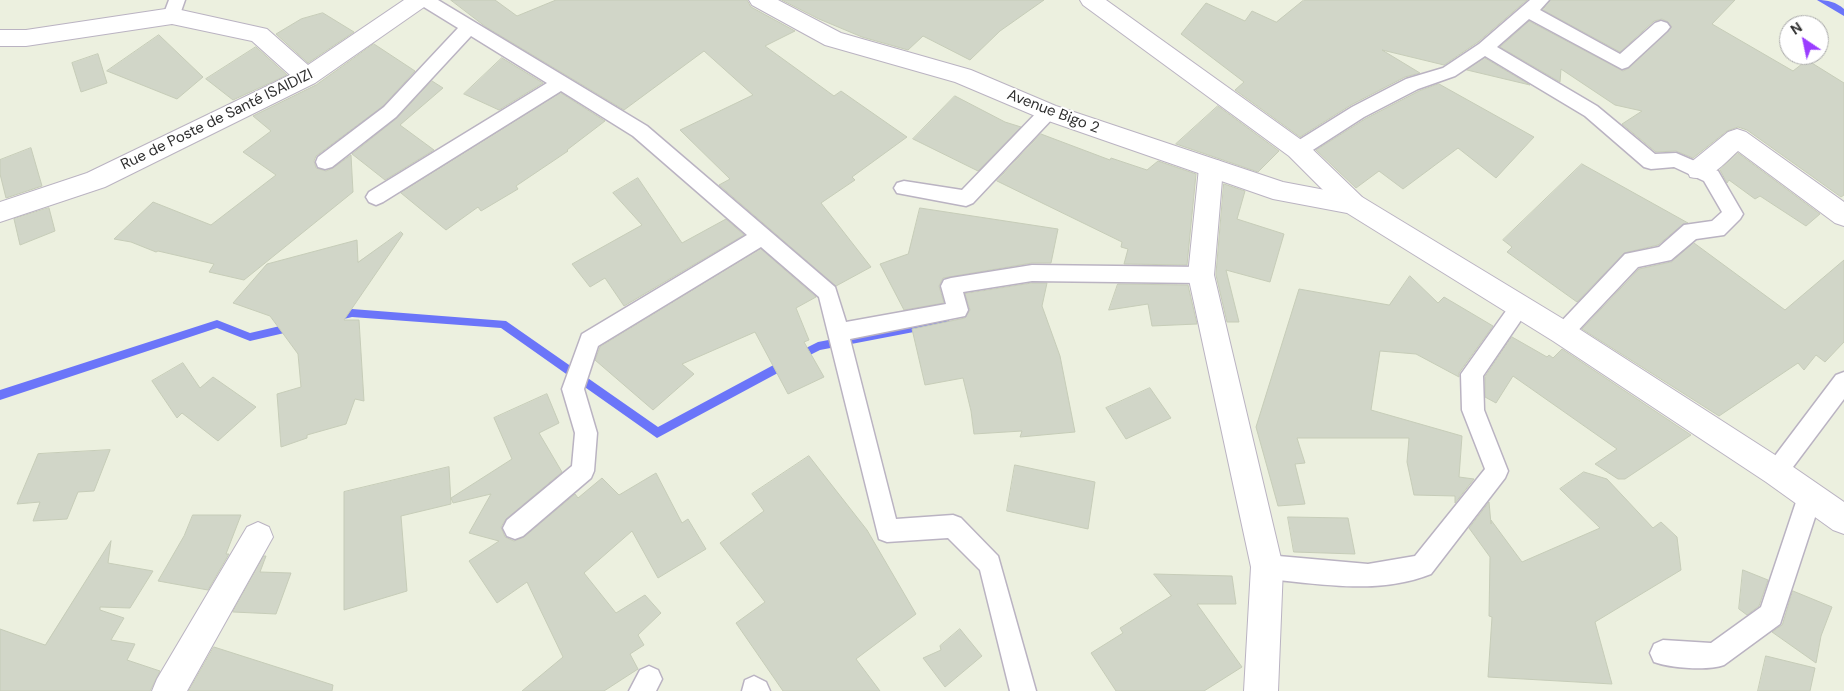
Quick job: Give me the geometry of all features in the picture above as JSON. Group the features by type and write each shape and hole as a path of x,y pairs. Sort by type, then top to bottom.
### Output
{"street":[{"name":"Rue de Poste de Santé ISAIDIZI","path":"0,212 96,180 307,77 419,0"},
{"name":"Avenue Bigo 2","path":"760,0 833,39 962,76 1048,112 1282,192 1353,204"},
{"path":"1091,0 1298,150 1353,204 1563,333 1776,472 1844,520"},
{"path":"0,38 26,38 174,8 259,35 307,77"},
{"path":"1699,170 1737,138 1844,216"},
{"path":"1211,168 1201,276 1267,567 1261,691"},
{"path":"169,691 258,537"}],"lane":[{"path":"425,0 640,132 828,293 887,530 954,526 990,564 1023,691"},
{"path":"1298,150 1358,112 1412,84 1449,72 1485,48 1535,6 1622,63 1660,27"},
{"path":"325,162 390,112 469,27"},
{"path":"1485,48 1591,111 1651,162 1676,160 1711,176 1733,214 1717,229 1691,231 1664,254 1632,260 1563,333"},
{"path":"376,198 560,83"},
{"path":"904,188 966,198 1048,112"},
{"path":"515,528 582,471 586,432 573,389 589,340 762,236"},
{"path":"837,333 958,310 951,286 1032,273 1201,276"},
{"path":"1267,567 1368,576 1422,566 1497,471 1473,410 1472,374 1520,307"},
{"path":"1776,472 1844,382"},
{"path":"1663,653 1715,656 1771,615 1810,496"}],"building":[{"path":"451,0 495,0 517,16 556,0 747,0 751,7 795,31 765,46 834,96 841,91 907,137 852,177 855,180 821,203 871,267 836,286 719,185 730,179 680,130 753,95 704,51 624,110 486,27"},
{"path":"782,0 1044,0 1000,31 970,60 923,36 908,50 862,37 819,19"},
{"path":"1304,0 1527,0 1478,42 1444,65 1382,50 1420,73 1405,77 1351,105 1300,137 1235,90 1244,82 1181,34 1206,3 1245,21 1252,11 1276,22"},
{"path":"1551,0 1735,0 1712,24 1779,63 1779,65 1793,71 1801,65 1815,65 1844,83 1844,195 1841,197 1747,130 1738,127 1727,131 1693,158 1676,151 1656,152 1622,124 1642,111 1615,105 1561,69 1560,82 1500,47 1529,21 1623,71 1629,68 1672,27 1662,19 1654,21 1620,52 1543,10"},
{"path":"323,13 354,32 308,63 276,34 301,19"},
{"path":"159,35 203,77 177,99 107,71"},
{"path":"374,44 415,71 383,106 316,156 314,161 316,168 326,171 351,155 353,192 244,280 209,272 214,264 156,252 131,242 114,239 153,202 211,225 276,175 243,152 271,131 253,116 316,85"},
{"path":"256,47 287,75 233,100 206,79"},
{"path":"98,54 107,83 81,92 72,63"},
{"path":"502,58 543,83 499,110 464,94"},
{"path":"1485,58 1530,85 1467,70"},
{"path":"432,81 443,88 400,125 434,150 385,180 352,154 397,118"},
{"path":"1439,84 1534,137 1496,178 1458,148 1403,189 1379,171 1356,188 1316,150 1365,119 1419,91"},
{"path":"561,93 605,121 568,151 516,186 518,189 481,211 478,207 446,230 401,193"},
{"path":"955,96 1005,122 1021,127 978,171 913,139"},
{"path":"1218,106 1279,151 1258,172 1176,144"},
{"path":"1041,134 1110,160 1111,158 1147,170 1158,161 1196,174 1187,265 1124,264 1128,249 1121,247 1122,242 997,181"},
{"path":"31,148 42,186 6,198 0,174 0,160"},
{"path":"1738,153 1820,214 1806,226 1760,196 1755,199 1729,180 1727,183 1720,170"},
{"path":"1582,164 1688,223 1683,224 1658,245 1624,253 1577,302 1507,252 1512,247 1503,240"},
{"path":"638,178 682,243 726,219 744,235 624,306 605,278 590,287 572,264 642,225 613,193"},
{"path":"1224,184 1245,191 1237,219 1284,234 1270,282 1226,270 1239,322 1227,322 1216,275"},
{"path":"49,208 55,231 20,245 14,219"},
{"path":"920,208 1058,229 1051,263 1032,263 943,278 939,286 944,303 904,310 880,264 908,254"},
{"path":"401,232 403,234 344,320 359,320 364,401 355,399 346,424 307,435 307,438 281,447 277,394 301,387 298,354 270,316 233,303 267,264 357,240 358,262"},
{"path":"1694,243 1785,310 1844,260 1844,342 1825,362 1816,355 1804,370 1798,363 1719,416 1582,329 1639,269 1671,262"},
{"path":"761,249 816,297 796,308 809,340 804,342 824,377 788,394 755,332 682,364 694,374 653,410 595,360 600,347"},
{"path":"1410,276 1438,303 1444,297 1493,326 1459,373 1459,377 1416,354 1380,351 1371,410 1462,436 1459,477 1474,479 1455,503 1455,496 1414,495 1407,462 1409,438 1297,438 1305,463 1295,464 1305,504 1278,506 1256,427 1299,289 1389,305"},
{"path":"1032,283 1047,283 1042,306 1060,356 1075,432 1020,437 1022,431 974,434 963,378 925,385 912,329 965,318 970,310 965,294"},
{"path":"1118,284 1188,285 1197,324 1152,326 1148,304 1109,310"},
{"path":"1512,337 1547,357 1549,355 1553,358 1562,349 1691,435 1625,479 1618,479 1595,464 1617,449 1513,376 1496,403 1485,397 1485,377"},
{"path":"183,363 200,388 213,377 256,407 218,441 182,413 177,418 152,381"},
{"path":"1150,388 1171,418 1126,439 1106,408"},
{"path":"547,394 559,423 539,433 562,472 506,519 501,527 505,537 514,541 524,537 575,494 578,498 602,478 619,495 656,473 682,523 688,519 706,549 658,578 632,531 584,573 616,613 645,595 661,613 638,635 644,645 630,654 638,669 604,691 522,691 563,657 527,582 497,603 469,561 499,541 469,533 491,494 453,503 451,498 512,459 494,418"},
{"path":"110,450 94,491 78,492 67,519 33,521 40,502 17,504 38,454"},
{"path":"809,456 867,530 916,614 856,659 880,691 783,691 736,623 765,602 720,543 764,511 752,494"},
{"path":"1015,465 1095,482 1088,529 1007,511"},
{"path":"449,467 451,504 401,516 407,591 344,610 344,492"},
{"path":"1584,472 1607,479 1653,528 1661,522 1677,537 1681,570 1595,622 1612,684 1488,677 1492,617 1489,616 1490,557 1469,528 1489,502 1491,524 1491,520 1522,562 1600,528 1560,489"},
{"path":"193,515 241,515 226,554 229,554 208,590 158,581 184,536"},
{"path":"1288,517 1348,518 1355,554 1294,552"},
{"path":"111,541 108,563 153,571 130,608 100,607 100,610 124,618 111,640 135,644 127,660 160,671 150,691 0,691 0,629 45,645"},
{"path":"264,556 266,556 260,572 291,573 276,614 233,612"},
{"path":"1743,570 1768,580 1759,606 1747,615 1739,609"},
{"path":"1154,574 1232,576 1236,604 1197,604 1242,667 1204,691 1116,691 1091,653 1123,633 1120,628 1171,596"},
{"path":"1793,591 1832,607 1821,636 1816,663 1772,632 1782,625"},
{"path":"960,629 982,656 945,687 923,658 941,650 940,646"},
{"path":"214,647 333,685 332,691 189,691"},
{"path":"1766,656 1815,668 1810,691 1758,691"}],"waterway":[{"path":"1821,0 1837,7 1844,13"},
{"path":"336,317 352,313 503,324 657,433 785,364"},
{"path":"798,357 818,346 945,322"},
{"path":"0,395 217,324 250,337 293,327"}]}
